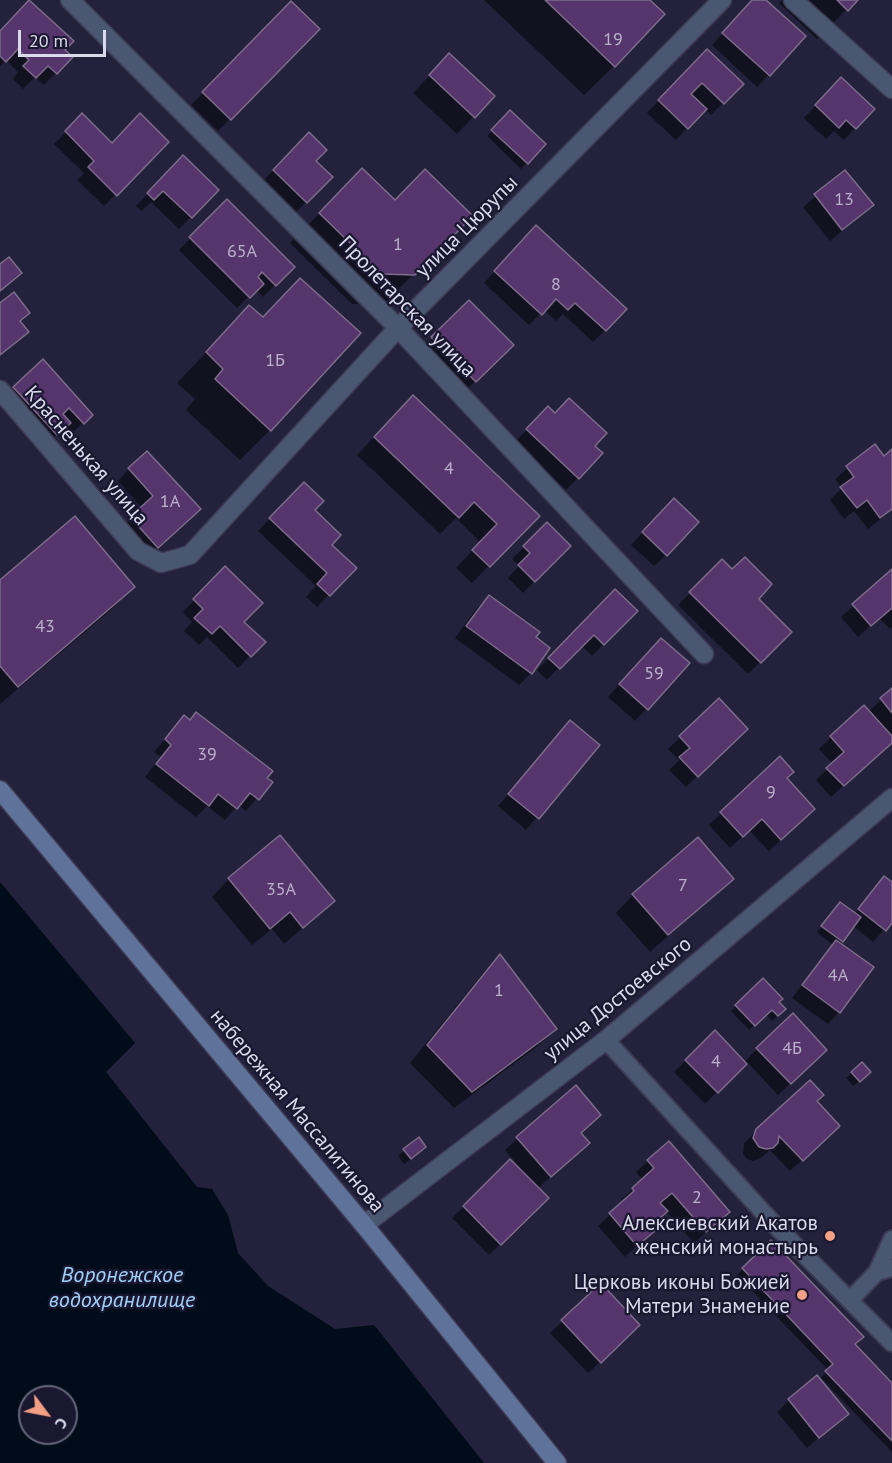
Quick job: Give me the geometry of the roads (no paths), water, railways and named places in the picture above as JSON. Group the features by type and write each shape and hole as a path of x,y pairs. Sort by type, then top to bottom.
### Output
{"main road":[{"name":"набережная Массалитинова","path":"0,790 364,1225 557,1463"}],"street":[{"name":"Пролетарская улица","path":"70,0 398,328 704,654"},
{"name":"улица Цюрупы","path":"138,551 161,563 190,555 398,328 722,0"},
{"path":"793,0 892,89"},
{"name":"Красненькая улица","path":"0,390 138,551"},
{"name":"улица Достоевского","path":"364,1225 606,1040 892,798"}],"lane":[{"path":"606,1040 773,1223 892,1342"},
{"path":"850,1300 884,1270 892,1239"}],"water":[{"name":"Воронежское водохранилище","path":"0,882 135,1043 106,1072 197,1187 212,1189 228,1215 238,1253 268,1286 335,1329 374,1325 484,1463 0,1463"}],"place":[{"name":"Алексиевский Акатов женский монастырь","path":"830,1236"},
{"name":"Церковь иконы Божией Матери Знамение","path":"802,1295"}]}
